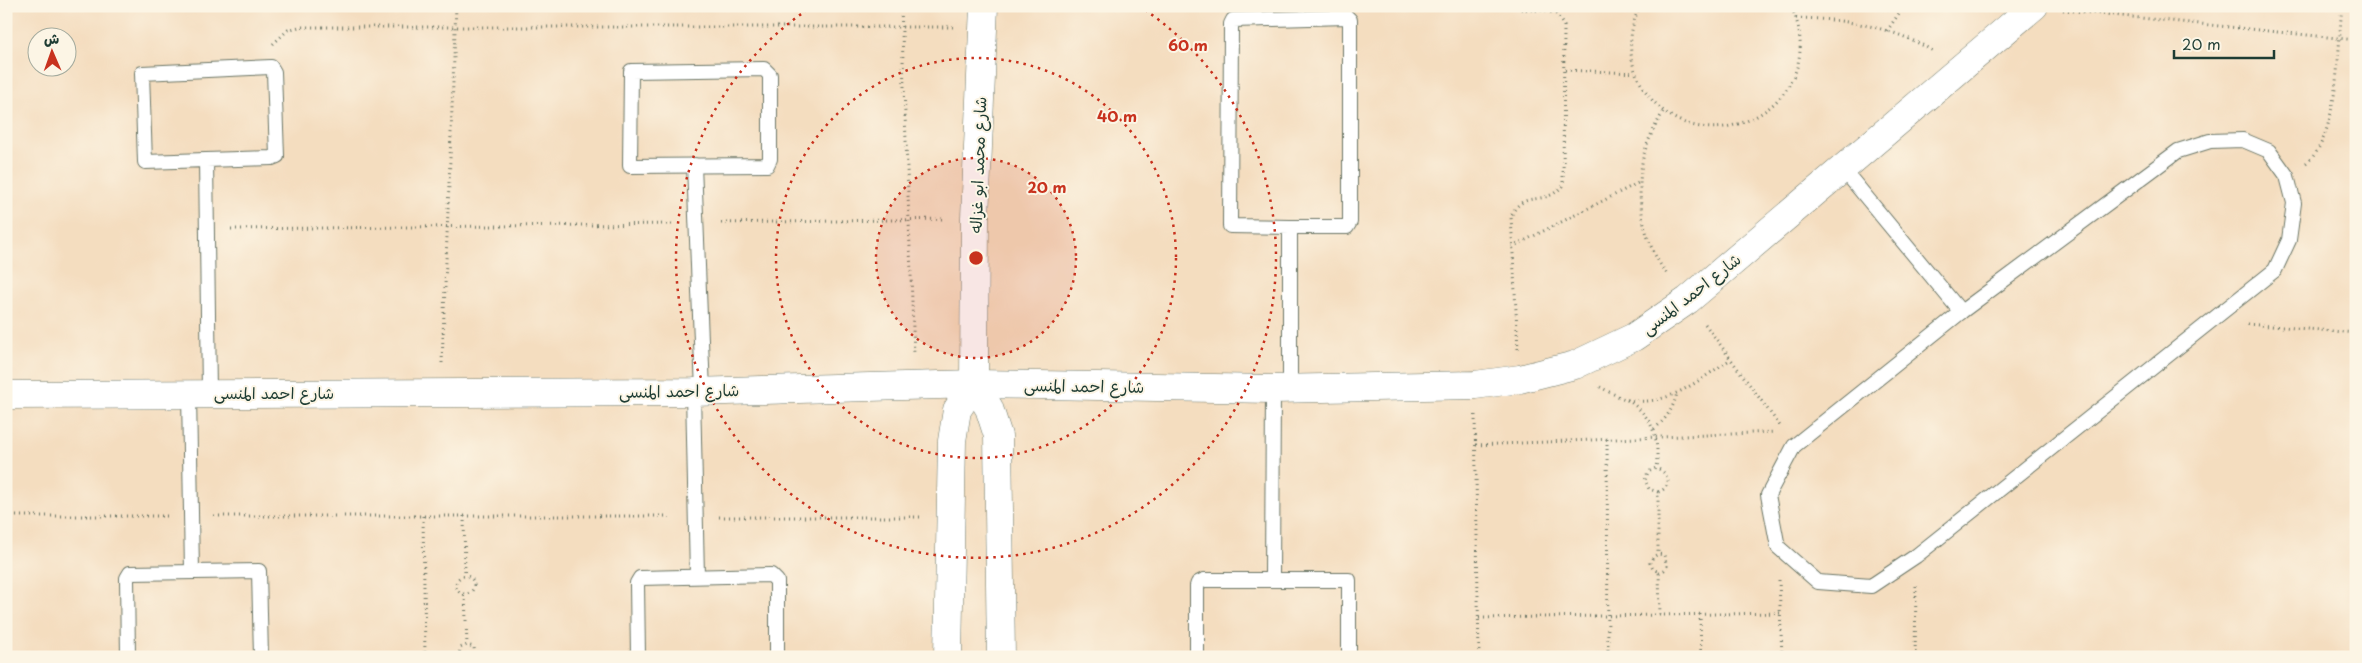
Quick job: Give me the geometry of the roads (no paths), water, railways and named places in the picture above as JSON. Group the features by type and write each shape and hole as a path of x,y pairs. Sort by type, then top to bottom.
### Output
{"street":[{"name":"شارع احمد المنسى","path":"6,395 698,391 974,384 1282,388 1475,385 1520,379 1575,365 1634,337 1688,300 2033,7"},
{"name":"شارع محمد ابو غزاله","path":"974,384 975,217 984,17"},
{"path":"948,657 949,518 952,441 957,410 974,384 989,408 998,436 1001,657"}],"lane":[{"path":"1347,17 1350,20 1350,222 1347,226 1290,227 1230,226 1231,24 1235,20 1347,17"},
{"path":"268,66 274,72 277,156 272,158 206,160 144,162 142,73 268,66"},
{"path":"767,70 770,75 770,163 764,165 694,166 630,166 631,71 767,70"},
{"path":"2243,140 2269,151 2287,176 2294,203 2289,240 2275,270 1916,556 1871,586 1818,582 1778,548 1768,495 1794,446 1962,312 2178,151 2210,141 2243,140"},
{"path":"192,572 191,516 207,230 206,160"},
{"path":"694,166 698,224 697,576"},
{"path":"1843,169 1962,312"},
{"path":"1272,580 1290,227"},
{"path":"128,657 128,574 133,572 259,570 260,657"},
{"path":"638,657 638,580 640,578 771,575 777,581 777,657"},
{"path":"1197,657 1198,583 1204,580 1349,580 1349,657"}]}
